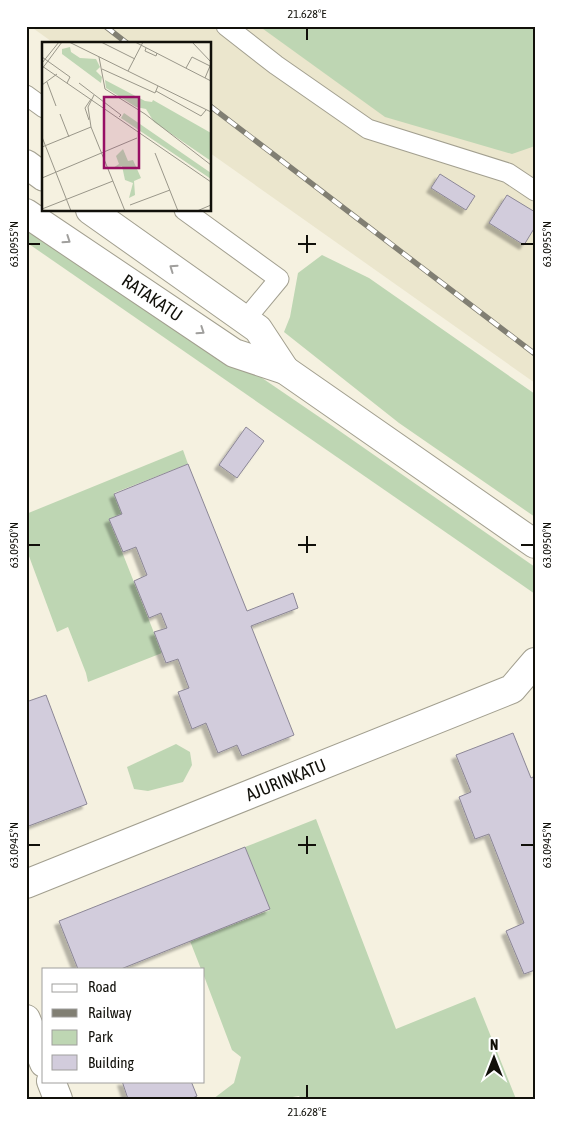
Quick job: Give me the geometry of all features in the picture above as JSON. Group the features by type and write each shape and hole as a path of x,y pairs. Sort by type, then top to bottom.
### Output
{"main road":[{"path":"26,164 42,176"},
{"name":"RATAKATU","path":"91,211 258,329 285,370"},
{"name":"RATAKATU","path":"26,212 234,354 285,370 535,544"},
{"name":"AJURINKATU","path":"26,884 512,689 535,662"},
{"path":"26,1019 42,1058"},
{"path":"51,1082 58,1099"}],"lane":[{"path":"226,26 276,65 368,129 508,173 535,191"},
{"path":"26,95 42,107"},
{"path":"185,211 279,279 245,320"}],"shaded area":[{"path":"30,26 411,26 535,103 535,383 211,154 211,42 52,42"}],"green space":[{"path":"259,26 535,26 535,146 512,154 385,117"},
{"path":"26,217 535,567 535,594 26,242"},
{"path":"322,255 369,278 535,394 535,517 399,423 284,332 290,317 298,273"},
{"path":"183,450 188,464 114,493 122,514 109,519 162,653 88,682 68,627 57,632 26,548 26,514"},
{"path":"176,744 190,752 192,765 183,782 148,791 134,789 127,767"},
{"path":"316,819 396,1029 475,997 516,1099 301,1099 299,1096 280,1099 213,1099 234,1083 241,1057 232,1050 205,979 205,968 201,968 190,941 270,910 245,847"}],"building":[{"path":"440,174 475,196 466,210 431,188"},
{"path":"507,195 535,212 535,227 524,245 489,223"},
{"path":"246,427 264,441 237,478 219,465"},
{"path":"188,464 247,611 293,593 298,608 251,626 294,735 242,756 237,745 218,753 206,723 192,729 178,692 189,688 178,659 166,663 154,632 167,628 161,613 149,618 134,581 147,575 136,547 123,552 109,519 122,514 114,494"},
{"path":"46,695 87,804 26,827 26,702"},
{"path":"513,733 531,778 535,776 535,970 524,974 506,931 524,923 489,834 475,839 459,797 471,792 456,755"},
{"path":"245,847 270,909 123,968 78,968 59,921"},
{"path":"122,1082 191,1082 197,1096 191,1099 128,1099"}],"railway":[{"path":"105,26 125,42"},
{"path":"211,107 535,354"}]}
